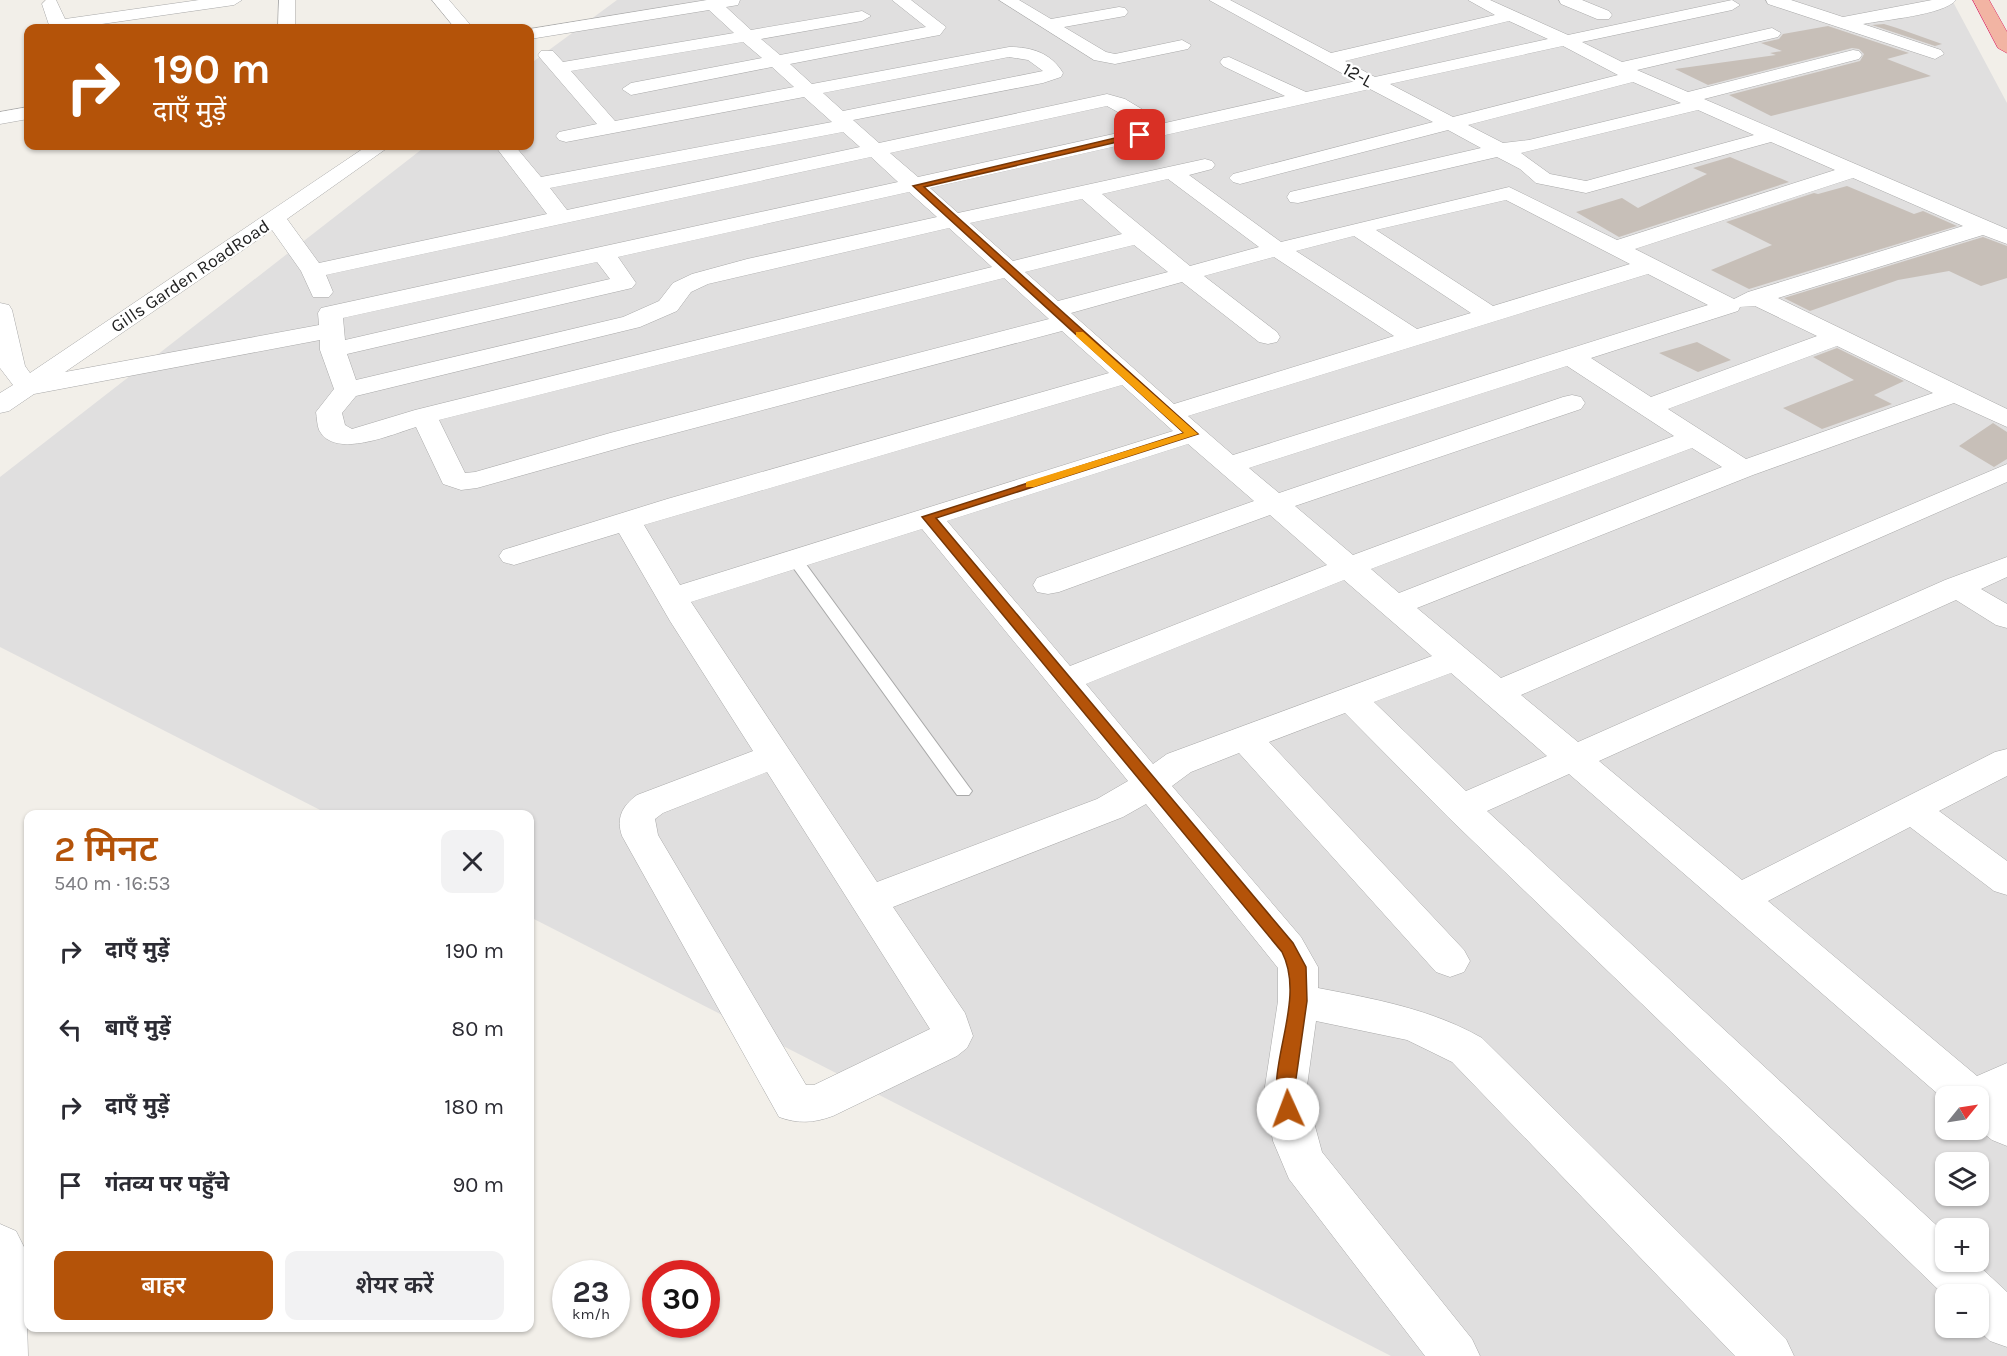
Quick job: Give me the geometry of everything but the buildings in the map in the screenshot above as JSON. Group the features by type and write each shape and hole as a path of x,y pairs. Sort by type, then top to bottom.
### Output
{"highway":[{"path":"1981,0 2007,48"},
{"path":"2000,0 2007,13"}],"street":[{"path":"104,0 112,18"},
{"path":"69,24 112,18 153,6 177,8 234,0"},
{"path":"286,0 287,24"},
{"path":"440,0 461,24"},
{"path":"631,89 934,31 937,27 930,20 900,0"},
{"path":"1007,0 1088,51 1114,59 1182,45"},
{"name":"12-L","path":"1217,0 1500,150 1527,165 1543,179"},
{"path":"1476,0 1542,31 1569,40 1573,45 1628,72 1771,136 2007,237"},
{"path":"1567,0 1603,15"},
{"path":"1774,0 1935,54"},
{"path":"1845,22 1928,7 1948,0"},
{"path":"535,37 843,2"},
{"path":"50,4 55,21 60,24"},
{"path":"535,37 581,6"},
{"path":"331,331 604,255 917,186 1302,97 1732,6"},
{"path":"173,24 177,8"},
{"path":"1047,25 1119,12"},
{"path":"1329,59 1509,15"},
{"path":"733,16 776,60 1192,434 1958,1086"},
{"path":"558,68 733,16 862,16"},
{"path":"1240,178 1772,33"},
{"path":"535,37 558,68 610,127"},
{"path":"536,184 845,121 1054,73 1051,66 1037,57 1025,52 1009,52 566,136"},
{"path":"1298,197 1500,150 1529,146 1693,101 1702,92 1853,55"},
{"path":"1229,62 1302,97"},
{"path":"313,271 1107,100 1118,103 1162,129"},
{"path":"0,118 24,114"},
{"path":"424,416 453,478 461,482 477,480 1059,316 1187,274 1357,228 1509,193 1540,183 1543,179 1586,187 1771,136"},
{"name":"Gills Garden RoadRoad","path":"0,405 374,150"},
{"path":"508,150 561,217"},
{"path":"1138,237 424,416 372,433 350,438 332,429 329,412 347,390 631,322 668,308 679,296 681,288 700,279 1205,165"},
{"path":"1617,248 1853,171"},
{"path":"1173,173 1248,230 1412,337"},
{"path":"1087,192 1138,237 1268,337"},
{"path":"1509,193 1729,306"},
{"path":"275,218 313,271 347,390"},
{"path":"1228,465 1984,227"},
{"path":"1357,228 1490,314"},
{"path":"0,310 12,367 28,387 331,331 624,283 604,255"},
{"path":"1171,413 1412,337 1649,266"},
{"path":"1756,297 2007,419"},
{"path":"668,308 697,347"},
{"path":"1648,407 1837,336"},
{"path":"1570,356 1743,469"},
{"path":"514,556 1127,376"},
{"path":"1394,606 1743,469 1956,394"},
{"path":"1048,585 1274,504 1572,402"},
{"path":"672,598 1192,434"},
{"path":"1065,680 1349,567 1695,437"},
{"path":"1497,693 2007,472"},
{"path":"928,517 1287,948 1298,967 1298,1001 1285,1093 1295,1141 1305,1165 1455,1356"},
{"path":"627,521 672,598 950,1025 952,1036 942,1044 818,1103 794,1104 640,836 634,821 637,813 650,804 774,756"},
{"path":"1461,808 2007,566"},
{"path":"1956,587 2007,618"},
{"path":"868,901 1110,808 1179,763 1457,659"},
{"path":"1350,699 1461,808 1964,1284"},
{"path":"1245,738 1450,961"},
{"path":"1738,899 2007,761"},
{"path":"1912,810 2007,881"},
{"path":"1298,1001 1420,1026 1444,1035 1467,1050 1769,1356"},
{"path":"1989,1091 2007,1081"},
{"path":"1989,1112 2007,1127"},
{"path":"0,1246 2,1249 3,1356"},
{"path":"1989,1307 2007,1324"}],"lane":[{"path":"795,558 963,791"}],"shaded area":[{"path":"617,0 1952,0 2007,103 2007,1356 1391,1356 534,919 534,810 320,810 0,647 0,477 421,150 534,150 534,61"}],"slow traffic":[{"path":"1030,484 1192,434 1080,334"}],"route":[{"path":"1140,135 917,186 1192,434 928,517 1287,948 1298,967 1298,1001 1285,1093 1288,1109"}]}
